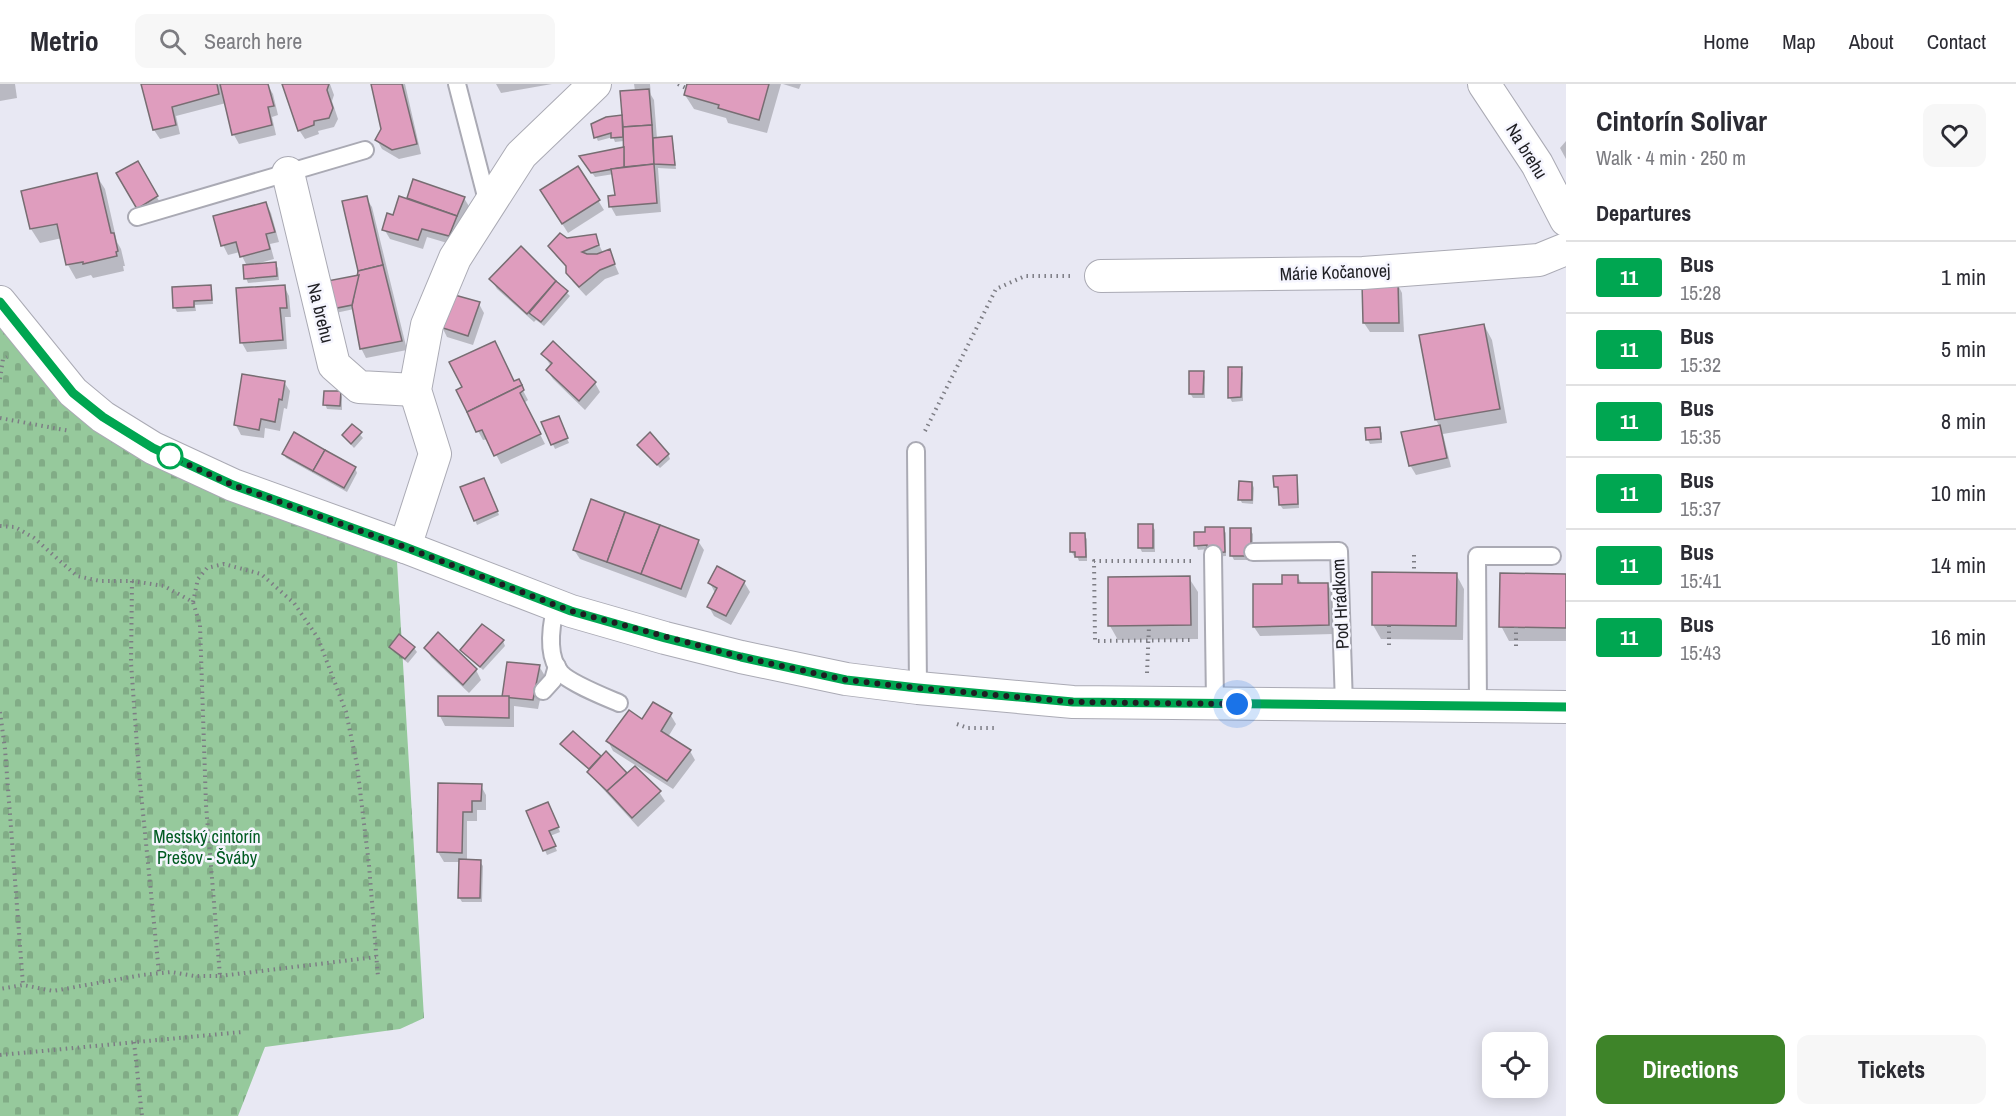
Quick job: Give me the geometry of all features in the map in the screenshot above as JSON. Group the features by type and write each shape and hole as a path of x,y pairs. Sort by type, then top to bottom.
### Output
{"street":[{"path":"405,547 435,454 415,390 427,325 455,258 521,155 595,84"},
{"name":"Na brehu","path":"1484,84 1537,164 1566,220"},
{"name":"Na brehu","path":"288,173 334,365 359,387 415,390"},
{"name":"Márie Kočanovej","path":"1101,276 1363,273 1539,260 1566,249"},
{"path":"1,308 73,393 103,417 153,448 233,485 556,605 665,638 846,680 1073,702 1566,707"}],"lane":[{"path":"457,84 488,204"},
{"path":"137,217 365,150"},
{"path":"916,451 918,688"},
{"name":"Pod Hrádkom","path":"1253,552 1339,551 1344,705"},
{"path":"1478,706 1477,556 1552,556"},
{"path":"1213,557 1215,703"},
{"path":"556,605 552,621 552,639 554,660 561,673 619,703"},
{"path":"543,691 553,680 557,666"}],"path":[{"path":"678,84 686,88"},
{"path":"916,451 996,289 1024,276 1101,276"},
{"path":"0,379 3,359 13,357"},
{"path":"0,418 74,431 68,424"},
{"path":"0,526 15,527 34,538 76,576 100,581 132,581 164,586 193,602"},
{"path":"1414,555 1414,572"},
{"path":"1213,557 1094,561 1095,641 1214,640"},
{"path":"220,976 206,805 200,625 193,602 198,579 207,568 224,564 261,574 294,603 318,638 346,712 357,765 369,865 378,977"},
{"path":"132,581 132,674 139,773 159,973"},
{"path":"1389,625 1389,645"},
{"path":"1516,627 1516,646"},
{"path":"0,712 5,749 23,985"},
{"path":"0,989 23,985 54,992 159,973 220,976 376,957"},
{"path":"0,1055 242,1032"},
{"path":"134,1042 142,1116"}],"green space":[{"name":"Mestský cintorín Prešov - Šváby","path":"0,324 143,433 396,545 424,1018 400,1029 265,1047 238,1116 0,1116"}],"building":[{"path":"141,84 217,84 219,94 172,107 176,125 153,130"},
{"path":"220,84 268,84 274,106 268,107 272,125 232,135"},
{"path":"282,84 329,84 327,90 333,108 329,118 314,121 314,125 298,131"},
{"path":"371,84 402,84 417,144 392,150 375,140 381,129"},
{"path":"687,84 769,84 759,120 684,95"},
{"path":"649,89 652,125 623,127 620,91"},
{"path":"622,115 623,137 611,138 611,133 594,138 591,124 606,117"},
{"path":"652,125 654,164 624,167 623,127"},
{"path":"672,136 675,165 654,164 653,138"},
{"path":"624,147 624,167 591,173 579,156"},
{"path":"138,161 158,196 137,209 116,173"},
{"path":"654,164 657,203 609,207 608,196 615,195 611,169"},
{"path":"578,166 600,200 562,224 540,190"},
{"path":"97,173 111,233 114,233 117,256 83,264 83,262 66,265 57,224 30,229 21,191"},
{"path":"413,179 465,197 457,216 407,198"},
{"path":"367,196 383,265 358,271 342,201"},
{"path":"399,196 457,216 449,236 422,229 418,240 382,230 387,213 393,215"},
{"path":"266,202 275,232 266,234 270,249 240,257 236,242 221,246 213,216"},
{"path":"560,233 567,238 596,234 599,245 582,252 597,254 610,249 615,264 600,270 579,287 566,273 566,266 548,246"},
{"path":"521,246 556,281 527,314 489,279"},
{"path":"276,262 277,276 244,279 243,265"},
{"path":"383,265 402,341 360,349 352,306 358,271"},
{"path":"359,275 352,305 327,310 322,282"},
{"path":"556,281 568,291 541,322 529,313"},
{"path":"1398,282 1399,323 1363,323 1362,283"},
{"path":"211,285 212,300 194,301 194,307 173,308 172,287"},
{"path":"285,285 287,308 280,308 283,340 240,343 236,288"},
{"path":"451,294 480,302 468,336 440,327"},
{"path":"1484,324 1500,409 1435,420 1419,335"},
{"path":"495,341 514,381 519,379 522,385 467,412 456,390 462,387 449,362"},
{"path":"553,341 596,382 579,401 546,370 552,363 541,354"},
{"path":"1228,367 1242,367 1241,397 1228,398"},
{"path":"1189,371 1204,371 1203,394 1189,394"},
{"path":"242,374 285,381 275,422 261,419 259,430 234,425"},
{"path":"522,385 524,390 520,393 541,434 494,456 482,430 476,432 467,412"},
{"path":"324,391 341,391 340,406 323,405"},
{"path":"559,416 568,438 551,445 541,422"},
{"path":"352,424 362,432 351,444 342,435"},
{"path":"1440,425 1447,458 1409,466 1401,432"},
{"path":"1380,427 1381,439 1366,440 1365,428"},
{"path":"294,432 325,450 313,471 282,454"},
{"path":"650,432 669,454 657,465 637,445"},
{"path":"325,450 356,467 344,488 313,471"},
{"path":"1297,475 1298,504 1279,505 1278,487 1274,487 1273,476"},
{"path":"484,478 498,511 474,521 460,487"},
{"path":"1239,481 1252,482 1252,500 1238,500"},
{"path":"591,499 625,512 607,562 573,550"},
{"path":"625,512 660,525 641,574 607,562"},
{"path":"1138,524 1153,524 1153,548 1138,548"},
{"path":"660,525 699,540 681,589 641,574"},
{"path":"1205,527 1224,527 1225,552 1207,553 1207,545 1194,546 1194,532 1205,532"},
{"path":"1230,528 1251,528 1251,556 1230,556"},
{"path":"1070,533 1085,533 1086,557 1075,557 1075,552 1070,552"},
{"path":"717,566 745,581 726,616 707,607 717,588 708,583"},
{"path":"1372,572 1457,573 1456,626 1372,625"},
{"path":"1500,573 1566,574 1566,628 1499,627"},
{"path":"1282,575 1298,575 1298,583 1328,583 1329,625 1253,627 1253,584 1282,584"},
{"path":"1190,576 1191,625 1108,626 1108,577"},
{"path":"482,624 504,640 480,667 460,650"},
{"path":"438,632 477,669 463,685 424,648"},
{"path":"399,634 415,647 405,659 389,647"},
{"path":"507,662 540,665 533,700 502,697"},
{"path":"438,696 509,696 509,718 438,716"},
{"path":"653,702 672,713 661,731 691,750 667,781 606,741 629,710 642,719"},
{"path":"573,731 601,756 589,769 560,744"},
{"path":"606,751 627,773 607,791 587,772"},
{"path":"635,766 661,791 632,818 607,791"},
{"path":"438,783 482,784 481,801 472,801 472,812 463,812 462,853 437,852"},
{"path":"548,802 559,827 549,831 556,846 543,851 526,811"},
{"path":"459,859 481,860 480,898 458,898"}],"bus line":[{"name":"11","path":"0,302 73,393 103,417 153,448 233,485 405,547 571,611 665,638 846,680 1073,702 1566,707"}],"route":[{"path":"170,456 165,454 233,485 405,547 571,611 741,657 846,680 918,688 1073,702 1237,704"}]}
